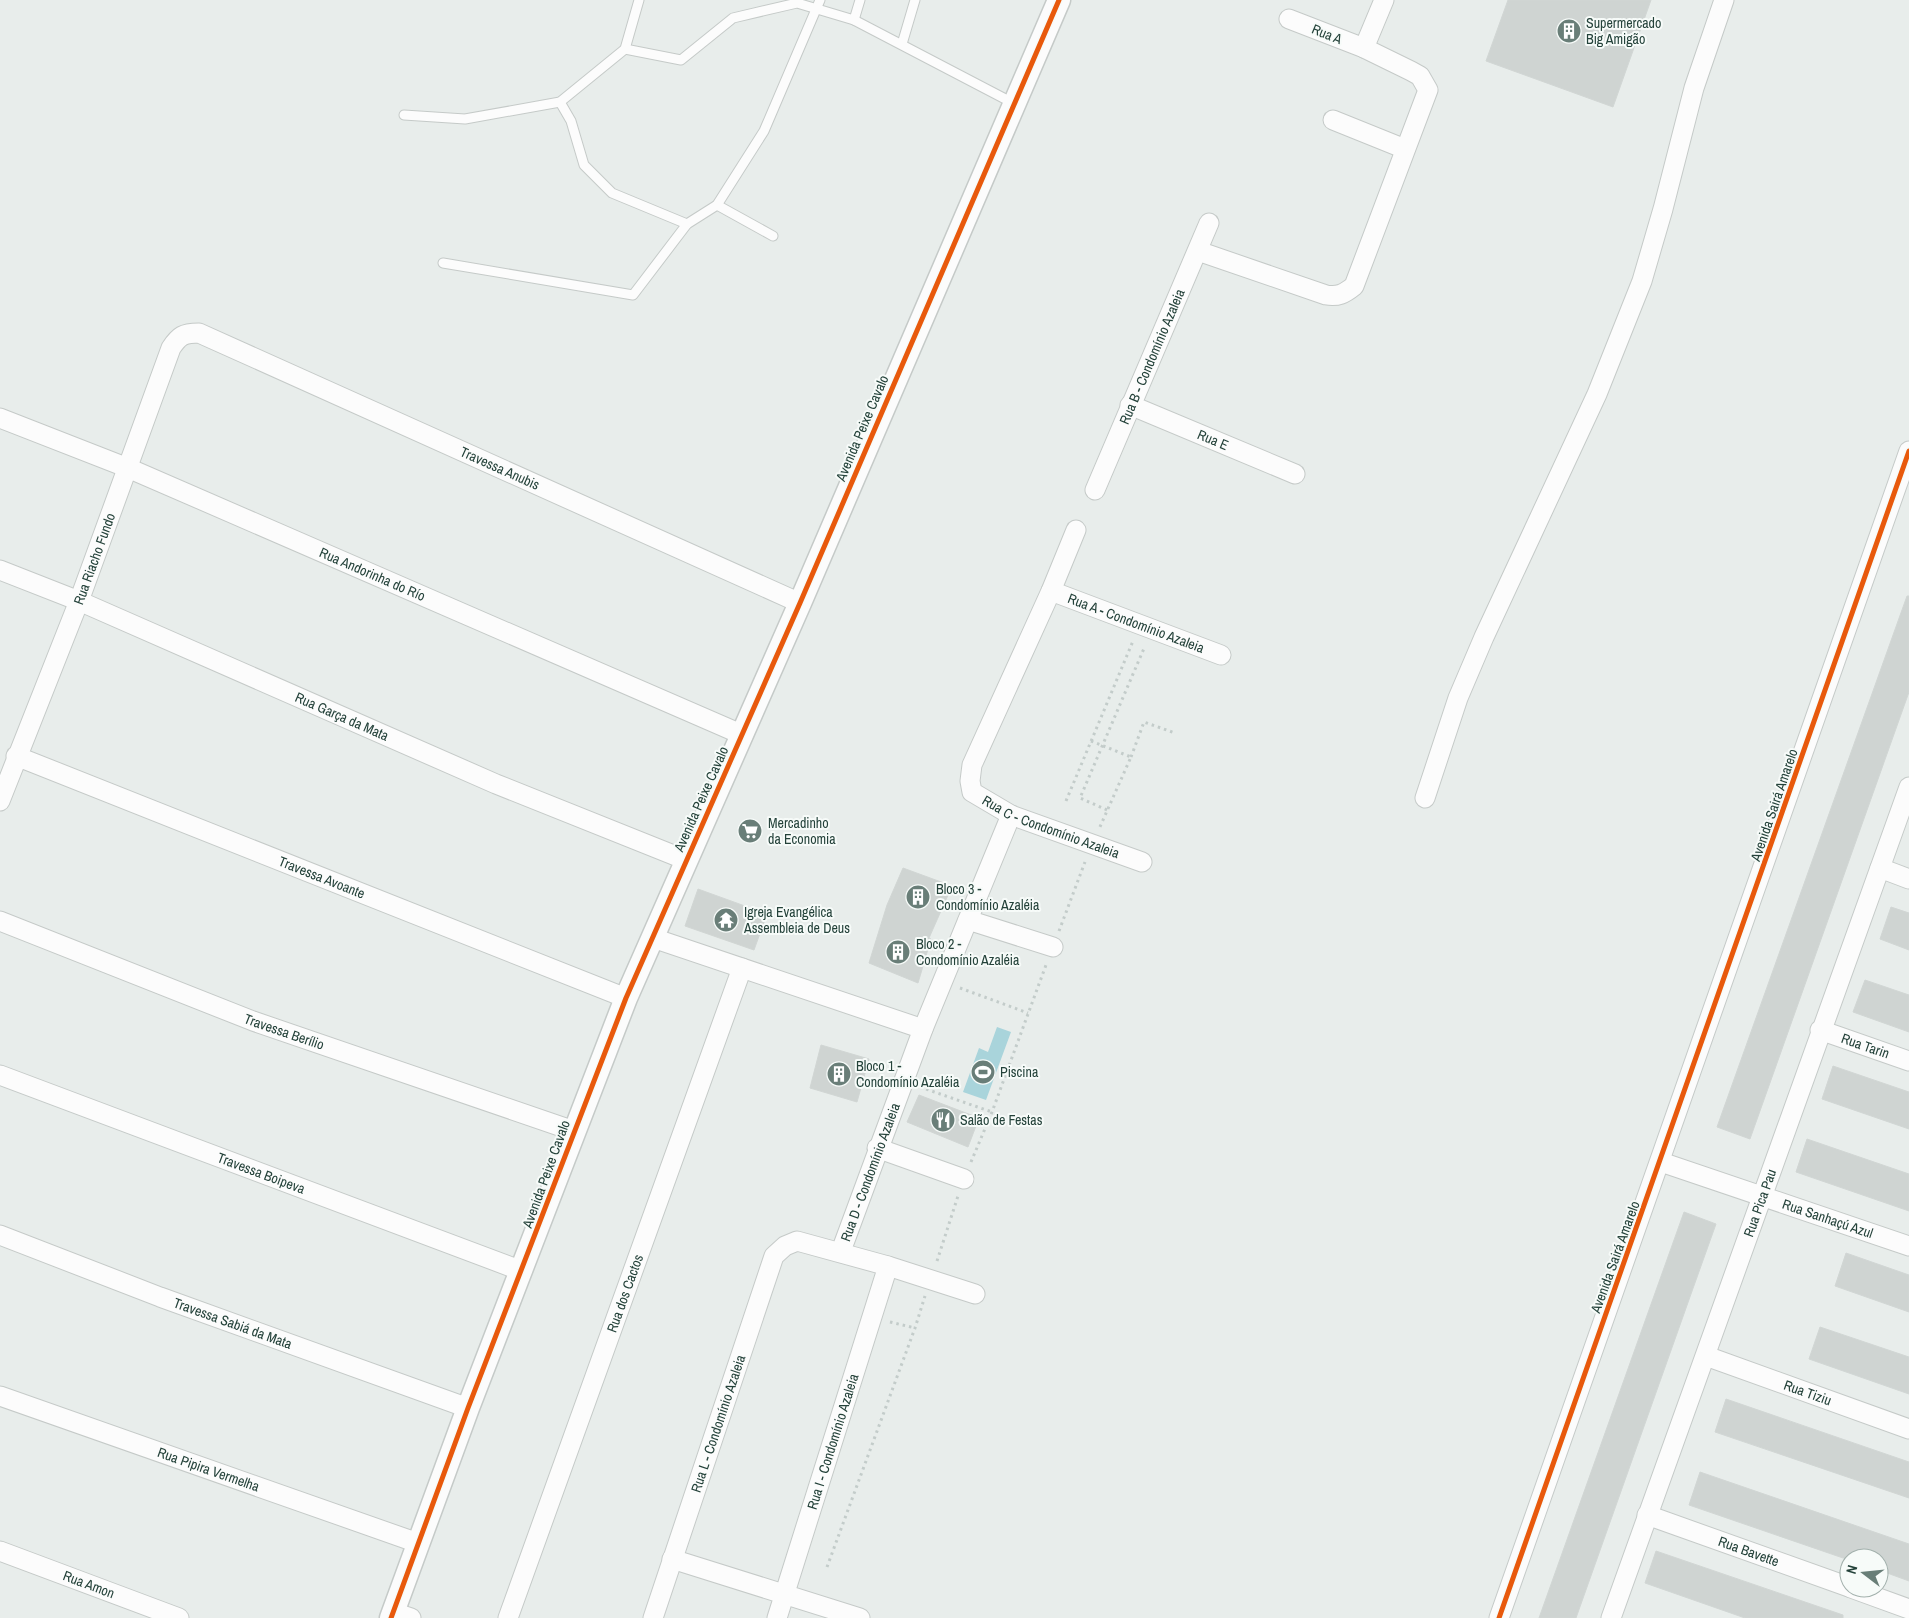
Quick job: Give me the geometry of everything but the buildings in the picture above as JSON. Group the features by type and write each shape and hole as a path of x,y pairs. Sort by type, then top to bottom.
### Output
{"street":[{"name":"Avenida Peixe Cavalo","path":"398,1616 418,1543 626,998 800,603 1058,0"},
{"path":"1364,48 1384,0"},
{"path":"1425,798 1458,698 1597,394 1642,281 1663,210 1694,88 1724,0"},
{"name":"Rua A","path":"1289,19 1364,48 1420,76 1428,90 1405,149"},
{"path":"1198,251 1326,296 1335,297 1345,294 1354,286 1405,149 1334,120"},
{"name":"Rua B - Condomínio Azaleia","path":"1095,490 1209,223"},
{"name":"Travessa Anubis","path":"199,332 800,603"},
{"name":"Rua Riacho Fundo","path":"0,801 16,756 79,601 171,348 180,335 199,332"},
{"name":"Rua E","path":"1130,405 1295,474"},
{"name":"Rua Andorinha do Río","path":"0,418 128,468 742,735"},
{"name":"Avenida Sairá Amarelo","path":"1499,1618 1661,1162 1909,451"},
{"path":"1051,591 1076,530"},
{"name":"Rua Garça da Mata","path":"0,570 79,601 496,784 686,860"},
{"name":"Rua A - Condomínio Azaleia","path":"1051,591 1149,637 1221,655"},
{"name":"Rua C - Condomínio Azaleia","path":"1051,591 972,765 970,781 972,792 1011,815 1142,862"},
{"name":"Travessa Avoante","path":"16,756 626,998"},
{"name":"Rua Pica Pau","path":"1611,1618 1706,1356 1820,1030 1909,787"},
{"name":"Rua D - Condomínio Azaleia","path":"841,1251 903,1081 1011,815"},
{"path":"1880,868 1909,879"},
{"name":"Travessa Berílio","path":"0,920 253,1021 574,1131"},
{"path":"968,920 1053,947"},
{"path":"653,938 923,1030"},
{"name":"Rua dos Cactos","path":"508,1618 742,968"},
{"name":"Rua Tarin","path":"1820,1030 1909,1061"},
{"name":"Travessa Boipeva","path":"0,1075 522,1271"},
{"path":"877,1148 964,1179"},
{"name":"Rua Sanhaçú Azul","path":"1661,1162 1909,1246"},
{"name":"Travessa Sabiá da Mata","path":"0,1235 160,1297 468,1408"},
{"name":"Rua L - Condomínio Azaleia","path":"653,1618 767,1271 774,1256 785,1246 797,1241 841,1251"},
{"path":"841,1251 975,1294"},
{"name":"Rua I - Condomínio Azaleia","path":"777,1618 888,1266"},
{"name":"Rua Tiziu","path":"1706,1356 1909,1429"},
{"name":"Rua Pipira Vermelha","path":"0,1396 418,1543"},
{"name":"Rua Bavette","path":"1647,1515 1839,1584"},
{"name":"Rua Amon","path":"0,1551 179,1618"},
{"path":"672,1559 860,1618"},
{"name":"Rua Bavette","path":"1878,1598 1909,1609"}],"lane":[{"path":"404,115 465,119 560,102 625,49 639,0"},
{"path":"854,20 860,0"},
{"path":"902,44 915,0"},
{"path":"625,49 681,60 733,18 796,1 819,4 902,44 1014,102"},
{"path":"443,263 633,295 687,224 718,205 764,131 819,4"},
{"path":"560,102 571,121 584,165 612,193 687,224"},
{"path":"718,205 773,236"}],"path":[{"path":"1066,801 1134,641 1149,637"},
{"path":"1107,810 1080,798 1149,637"},
{"path":"827,1567 915,1328 964,1179 992,1112 1092,845 1131,757 1144,722 1175,733"},
{"path":"1090,741 1131,757"},
{"path":"943,981 1028,1013"},
{"path":"903,1081 992,1112"},
{"path":"872,1318 915,1328"}],"water":[{"name":"Piscina","path":"997,1027 1011,1032 986,1100 963,1092 979,1048 988,1052"}],"cycle path":[{"path":"391,1618 468,1408 626,998 800,603 1059,0"},
{"path":"1499,1618 1909,451"}],"place":[{"name":"Supermercado Big Amigão","path":"1569,31"},
{"name":"Mercadinho da Economia","path":"750,831"},
{"name":"Bloco 3 - Condomínio Azaléia","path":"918,897"},
{"name":"Igreja Evangélica Assembleia de Deus","path":"726,920"},
{"name":"Bloco 2 - Condomínio Azaléia","path":"898,952"},
{"name":"Piscina","path":"983,1072"},
{"name":"Bloco 1 - Condomínio Azaléia","path":"839,1074"},
{"name":"Salão de Festas","path":"943,1120"}]}
